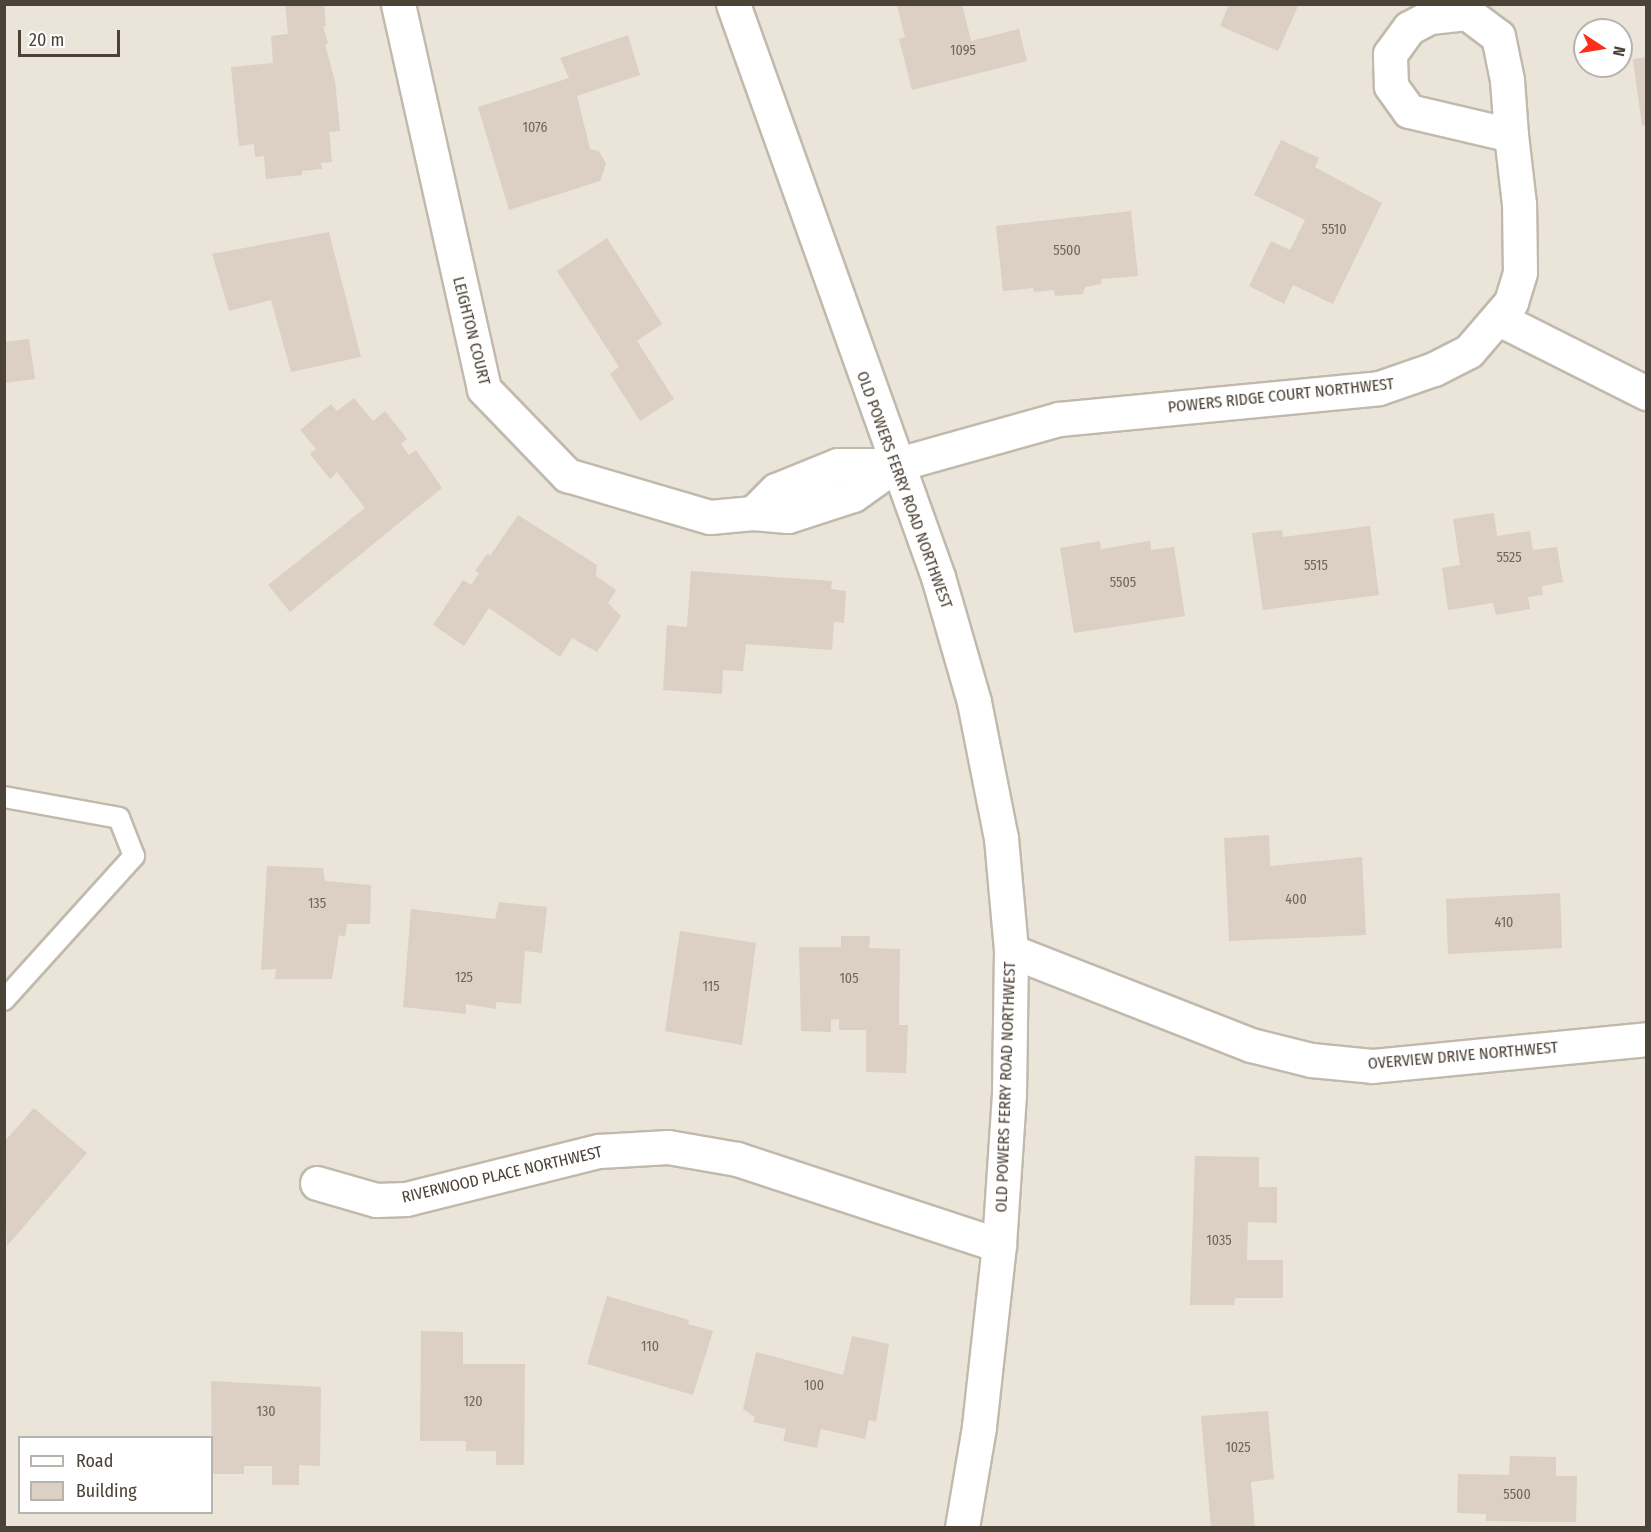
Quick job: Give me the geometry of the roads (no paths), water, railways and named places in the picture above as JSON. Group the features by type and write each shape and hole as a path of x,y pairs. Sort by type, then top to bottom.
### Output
{"street":[{"name":"LEIGHTON COURT","path":"398,4 484,389 567,475 710,517 753,513 788,516 853,495 895,465"},
{"name":"OLD POWERS FERRY ROAD NORTHWEST","path":"733,4 895,465 938,577 974,702 1001,838 1011,951 1009,1094 999,1245 979,1427 962,1527"},
{"name":"POWERS RIDGE COURT NORTHWEST","path":"895,465 1059,419 1379,388 1406,381 1469,351 1511,303 1520,272 1519,204 1511,135"},
{"path":"1499,319 1647,393"},
{"name":"OVERVIEW DRIVE NORTHWEST","path":"1011,951 1251,1045 1311,1060 1372,1066 1647,1039"},
{"name":"RIVERWOOD PLACE NORTHWEST","path":"316,1183 375,1200 406,1199 599,1151 668,1147 737,1160 999,1245"}],"lane":[{"path":"4,797 119,818 134,856 4,1000"}]}
